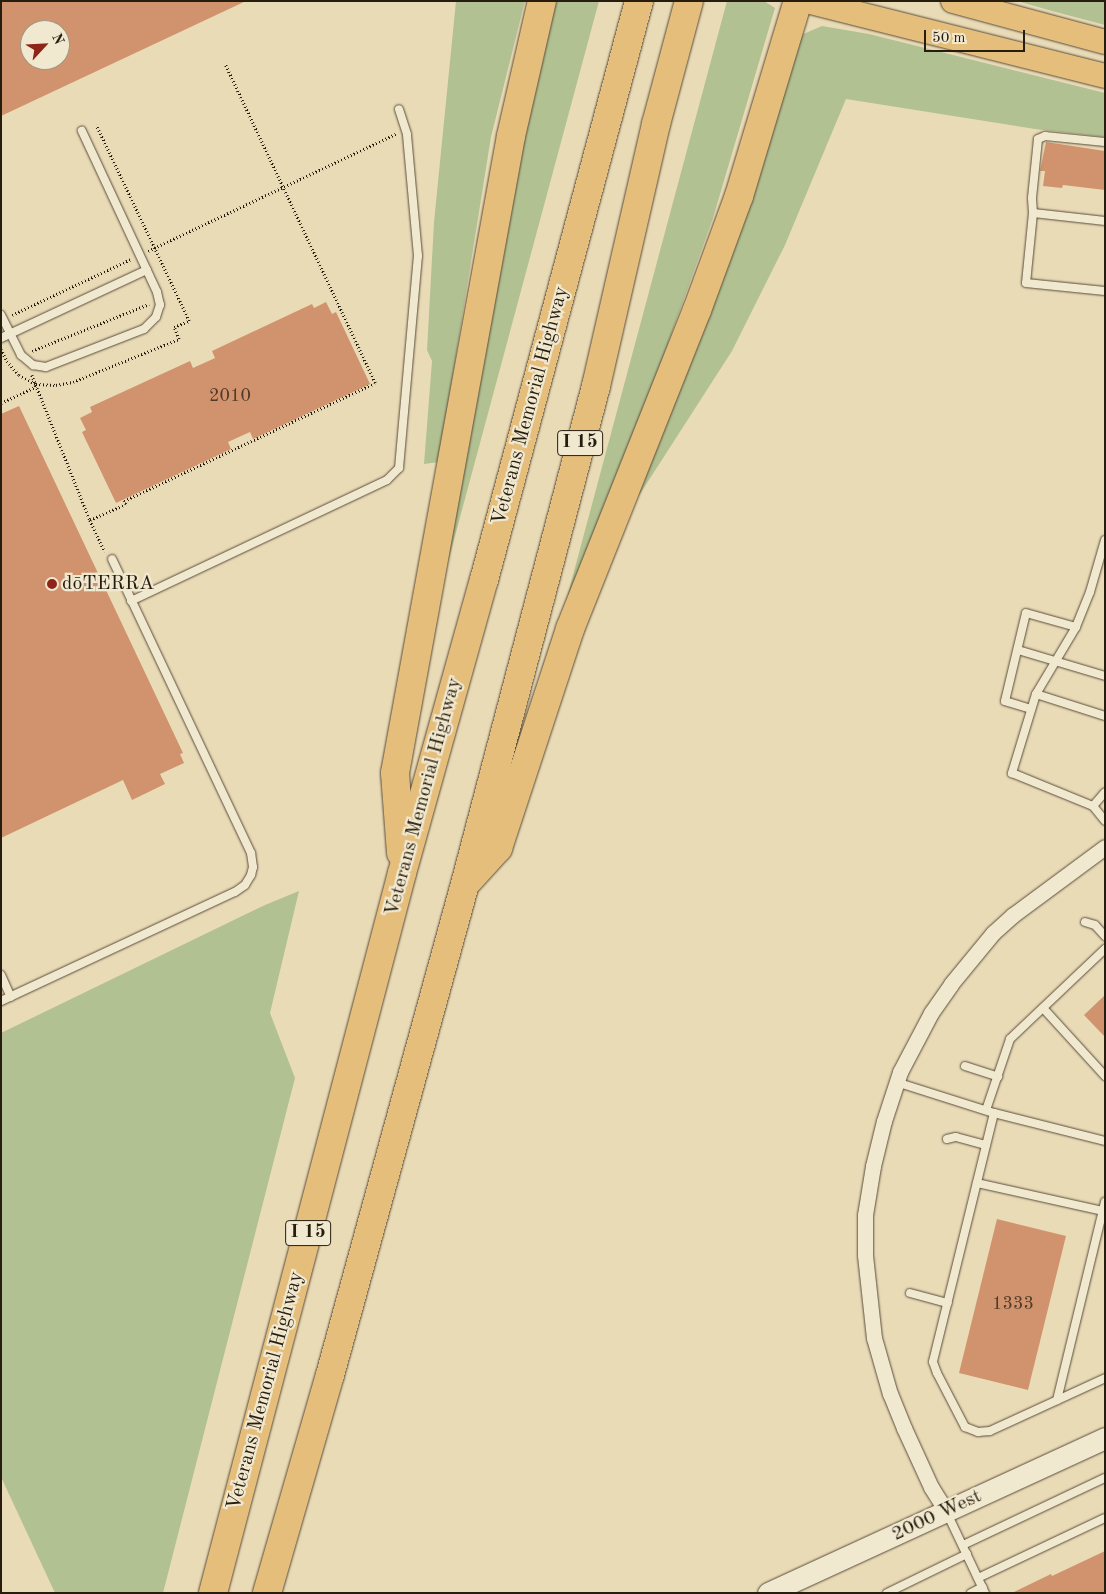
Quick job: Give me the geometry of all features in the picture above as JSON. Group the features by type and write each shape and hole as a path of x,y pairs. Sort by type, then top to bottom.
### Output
{"highway":[{"path":"402,873 396,773 511,136 542,1"},
{"name":"Veterans Memorial Highway","path":"213,1593 402,873 487,570 639,1"},
{"name":"I 15","path":"267,1593 330,1375 465,884 596,386 656,124 689,1"},
{"path":"465,884 498,848 570,629 697,310 739,196 798,1"}],"main road":[{"path":"807,1 1105,76"},
{"path":"953,1 1105,42"}],"street":[{"path":"946,1511 918,1459 890,1394 874,1338 865,1256 865,1215 873,1166 896,1082 931,1013 951,984 993,933 1038,894 1105,847"},
{"name":"2000 West","path":"768,1593 1105,1438"}],"lane":[{"path":"131,600 387,480 399,468 418,256 406,130 399,109"},
{"path":"2,317 21,355 27,362 40,366 52,365 144,329 156,317 159,300 147,270 82,132"},
{"path":"1105,142 1045,136 1038,139 1026,283 1105,291"},
{"path":"1033,213 1105,220"},
{"path":"1,338 147,270"},
{"path":"1105,540 1102,560 1076,627 1036,694 1012,772 1093,806 1105,821"},
{"path":"1,1001 235,892 245,885 251,875 253,867 251,852 112,559"},
{"path":"1032,709 1004,701 1026,613 1076,627"},
{"path":"1018,650 1054,663 1105,676"},
{"path":"1036,694 1105,716"},
{"path":"1093,806 1105,792"},
{"path":"1085,922 1095,925 1105,936"},
{"path":"1105,949 1010,1039 998,1077 990,1111 986,1146 933,1362 965,1427 978,1432 990,1431 1105,1378"},
{"path":"1,975 12,997"},
{"path":"1042,1008 1105,1076"},
{"path":"965,1066 998,1077"},
{"path":"896,1082 990,1111 1105,1141"},
{"path":"947,1138 956,1137 986,1146"},
{"path":"977,1182 1103,1211"},
{"path":"1057,1400 1105,1202"},
{"path":"910,1294 948,1303"},
{"path":"963,1545 1105,1478"},
{"path":"946,1511 984,1590 971,1593"},
{"path":"978,1578 1105,1518"},
{"path":"887,1593 967,1554"}],"path":[{"path":"90,520 126,504 124,501 375,384 225,64"},
{"path":"1,349 7,361 19,375 36,384 56,386 73,382 178,339 174,327 189,321 96,125"},
{"path":"2,317 140,255 406,130"},
{"path":"7,361 176,293"},
{"path":"27,362 90,520 109,561 112,559"},
{"path":"1,402 35,387 36,384"}],"green space":[{"path":"456,1 525,1 491,137 439,462 424,464 432,361 427,350 434,222"},
{"path":"551,1 599,1 448,562 470,425"},
{"path":"727,1 764,1 775,8 713,218 577,597 547,672"},
{"path":"1017,1 1105,1 1105,25 1052,11"},
{"path":"822,26 869,34 1105,93 1105,137 1035,129 846,99 785,245 732,351 638,497 633,495 801,35"},
{"path":"299,891 270,1013 295,1078 163,1593 55,1593 1,1477 1,1033 265,905"}],"building":[{"path":"1,1 246,1 1,116"},
{"path":"1046,142 1105,151 1105,190 1063,185 1062,188 1043,186 1045,171 1040,171"},
{"path":"326,302 332,314 336,312 370,384 253,439 250,432 228,442 231,449 116,503 82,432 86,430 80,418 92,412 90,407 190,361 193,368 215,358 212,351 312,304 314,308"},
{"name":"dōTERRA","path":"19,406 183,753 180,754 184,763 160,774 165,784 132,800 123,780 1,838 1,414"},
{"path":"1105,995 1105,1037 1084,1015"},
{"path":"997,1219 1066,1236 1028,1390 959,1373"},
{"path":"1105,1551 1105,1593 1012,1593 1051,1574 1052,1576"}],"place":[{"name":"dōTERRA","path":"52,584"}]}
